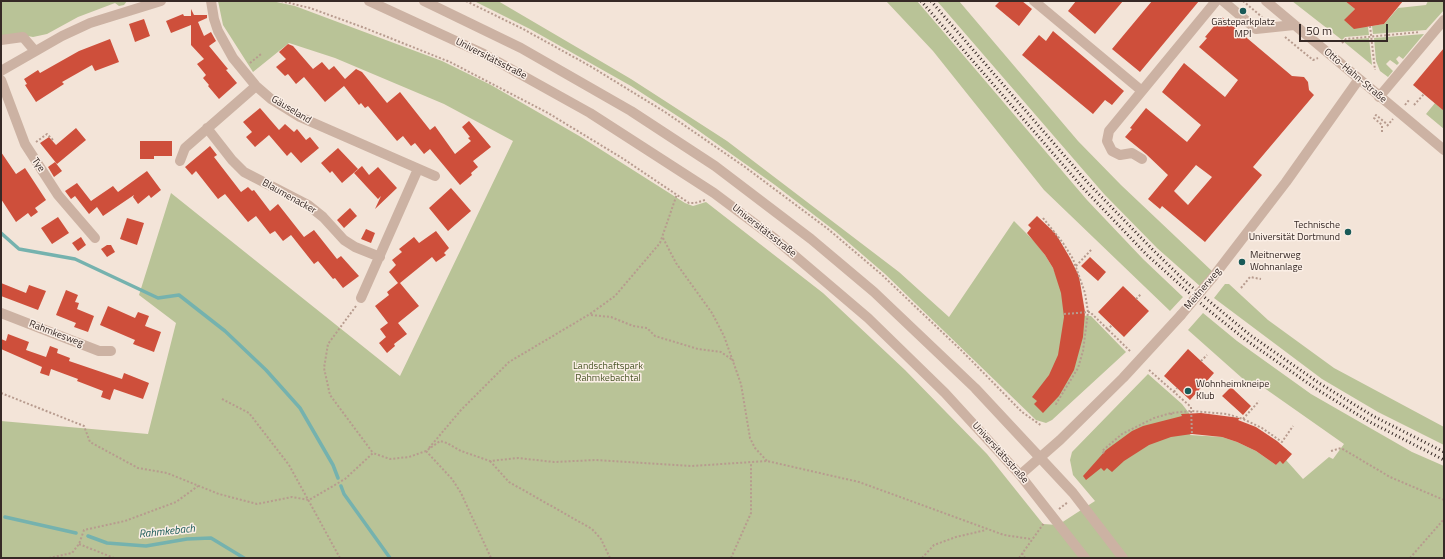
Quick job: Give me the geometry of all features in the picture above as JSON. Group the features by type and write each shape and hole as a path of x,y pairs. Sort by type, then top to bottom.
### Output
{"street":[{"path":"1,71 35,51 90,23 161,1"},
{"name":"Gäuseland","path":"211,1 214,20 226,46 241,70 271,99 300,117 435,176"},
{"name":"Universitätsstraße","path":"369,1 435,31 532,80 615,128 714,193 805,262 868,318 945,392 1020,474 1085,558"},
{"path":"424,1 521,48 632,111 715,166 773,209 848,269 930,344 975,388 1073,493 1123,558"},
{"path":"1034,1 1142,91"},
{"path":"1142,160 1132,153 1120,155 1116,153 1109,146 1107,141 1109,132 1216,1"},
{"path":"1223,1 1256,29 1294,25"},
{"name":"Otto-Hahn-Straße","path":"1266,1 1444,150"},
{"path":"1380,97 1444,20"},
{"path":"1,40 23,37 35,51"},
{"name":"Meitnerweg","path":"1020,474 1039,458 1123,378 1181,315 1286,182 1359,79"},
{"name":"Tye","path":"1,80 27,149 58,194 95,238"},
{"path":"180,161 185,148 256,86"},
{"name":"Blaumenacker","path":"207,128 232,160 244,172 308,205 316,211 344,240 355,247 380,257"},
{"path":"361,298 418,169"},
{"name":"Rahmkesweg","path":"1,313 98,351 111,350"}],"path":[{"path":"281,1 310,8 450,62 548,113 692,203 703,201 714,193"},
{"path":"1370,26 1375,70"},
{"path":"1342,43 1346,39 1435,31"},
{"path":"1414,105 1424,94"},
{"path":"1382,132 1382,125 1374,118 1376,116 1387,125 1393,119"},
{"path":"27,149 48,134 53,140"},
{"path":"426,451 443,430 498,371 513,359 590,314 615,296 655,251 663,238 677,194"},
{"path":"1043,218 1076,266 1085,293 1088,312 1083,351 1078,368 1056,404 1054,402"},
{"path":"663,238 676,263 712,313 734,361 741,384 750,438 758,452 767,460"},
{"path":"1076,266 1092,249"},
{"path":"1240,288 1250,277 1261,279"},
{"path":"1136,299 1141,294"},
{"path":"1064,314 1088,312 1131,352"},
{"path":"590,314 611,318 633,326 647,328 655,336 698,349 721,352 734,361"},
{"path":"347,318 328,344 324,368 330,396 373,453 390,459 409,457 426,451 440,442 447,443 461,451 490,461 518,458 554,462 596,460 692,466 752,463 767,460 859,482 1004,536 1032,539"},
{"path":"1107,330 1112,325"},
{"path":"1201,361 1207,355"},
{"path":"1149,370 1191,407 1192,435"},
{"path":"1174,392 1177,388"},
{"path":"1,393 84,426 90,442 138,468 167,473 219,494 257,504 292,497 309,500 345,479 373,453"},
{"path":"222,399 249,413 289,465 309,500 312,510 340,558"},
{"path":"1243,419 1247,412 1259,401"},
{"path":"1210,415 1211,411"},
{"path":"1104,453 1102,451 1122,434 1171,412 1211,411 1243,419 1282,442 1294,426"},
{"path":"1171,412 1172,417"},
{"path":"1331,451 1342,448 1390,478 1444,500"},
{"path":"426,451 452,479 461,493 491,558"},
{"path":"490,461 509,482 592,529 601,539 610,558"},
{"path":"731,558 751,513 752,463"},
{"path":"49,558 72,553 79,544 84,530 125,521 176,502 198,486"},
{"path":"1058,510 1072,498"},
{"path":"1410,558 1444,519"},
{"path":"1019,558 1046,521"},
{"path":"922,558 934,545 956,537 987,530"},
{"path":"79,544 114,558"},
{"path":"1022,553 1025,558"}],"green space":[{"path":"1,1 127,1 124,5 119,6 115,3 78,17 47,34 33,37 22,35 1,37"},
{"name":"Landschaftspark Rahmkebachtal","path":"218,1 272,1 295,6 442,61 491,85 581,137 685,203 693,206 706,202 823,293 905,370 987,454 1043,524 1058,525 1095,501 1073,475 1070,460 1072,452 1148,374 1182,404 1189,413 1190,435 1222,437 1237,442 1256,451 1276,465 1280,461 1283,463 1286,460 1303,479 1329,457 1333,459 1344,444 1260,385 1251,386 1188,330 1203,313 1237,341 1311,394 1412,452 1444,466 1444,558 1,558 1,421 148,434 176,323 139,295 171,193 400,376 513,141 444,104 335,58 289,43 253,72 223,25"},
{"path":"474,1 498,1 631,79 727,141 899,272 949,317 1014,221 1035,242 1045,255 1053,268 1072,315 1091,316 1126,352 1052,420 1046,423 1036,420 885,274 835,231 775,185 682,119 631,86 530,29"},
{"path":"886,1 917,1 1087,200 1143,259 1183,297 1170,311 1044,190 933,51"},
{"path":"937,1 959,1 1078,141 1121,185 1213,272 1201,287 1157,248 1104,194"},
{"path":"1292,1 1345,1 1355,9 1345,20 1368,27 1369,35 1345,37 1342,40"},
{"path":"1428,1 1444,1 1444,10 1426,30 1373,34 1372,26 1384,24 1398,8 1426,5"},
{"path":"1424,34 1403,59 1399,56 1396,59 1399,63 1397,65 1390,60 1386,64 1393,71 1388,77 1380,71 1376,61 1374,38"},
{"path":"1369,38 1372,65 1344,42 1346,40"},
{"path":"1435,103 1444,111 1444,129 1426,114"},
{"path":"1225,284 1229,284 1268,320 1334,368 1444,427 1444,445 1378,412 1322,379 1214,298"}],"building":[{"path":"1000,1 1022,1 1032,9 1019,26 995,6"},
{"path":"1076,1 1123,1 1095,34 1068,11"},
{"path":"1152,1 1199,1 1140,72 1112,49"},
{"path":"1345,1 1403,1 1384,24 1354,29 1344,20 1355,9"},
{"path":"191,9 194,15 207,15 207,18 198,22 204,36 211,32 216,41 209,46 228,69 226,70 237,83 219,99 208,86 209,85 203,78 206,75 197,64 204,59 191,45 191,25 171,33 166,21 183,14 184,16 191,16"},
{"path":"1222,17 1292,76 1304,77 1308,82 1309,90 1314,95 1253,167 1262,175 1205,242 1162,206 1160,209 1148,199 1168,175 1125,137 1132,129 1130,128 1146,108 1187,142 1201,125 1162,92 1184,63 1225,97 1238,80 1199,47 1207,38 1205,37","holes":["1196,165 1212,177 1188,205 1174,191"]},
{"path":"144,19 150,36 135,42 129,24"},
{"path":"1053,31 1124,91 1112,105 1105,100 1093,114 1022,55 1039,35 1046,41"},
{"path":"110,39 119,62 95,71 92,65 62,82 64,84 36,102 25,85 27,84 24,79 38,70 40,73 79,51"},
{"path":"288,44 293,46 313,69 322,62 329,70 334,66 345,79 356,69 362,72 387,103 400,92 430,130 435,126 455,154 471,141 468,138 470,137 462,127 469,121 491,147 473,161 478,167 471,173 472,175 460,185 430,149 424,154 415,143 411,146 403,136 397,141 368,106 365,108 361,103 359,105 344,86 325,102 304,77 296,84 288,74 285,76 276,67 286,59 279,52"},
{"path":"1444,48 1444,111 1413,85"},
{"path":"260,108 279,130 285,124 294,132 297,129 306,140 310,137 319,148 301,163 291,152 287,156 269,135 255,147 246,137 252,132 243,122"},
{"path":"76,128 86,140 57,164 40,143 49,137 56,145"},
{"path":"140,141 172,141 172,156 154,156 154,159 140,159"},
{"path":"210,146 217,155 214,157 241,192 248,187 252,191 254,190 270,211 278,204 304,237 314,230 337,259 341,256 359,276 343,288 335,278 333,279 318,261 314,264 291,235 283,241 275,231 270,234 256,216 248,222 225,194 218,199 196,171 192,175 185,167"},
{"path":"338,148 358,169 342,183 332,171 330,173 321,163"},
{"path":"1,152 16,174 25,168 46,200 35,208 38,212 31,217 28,213 16,222 1,199"},
{"path":"55,162 62,171 54,177 48,167"},
{"path":"362,166 369,175 378,167 397,188 375,209 381,196 378,199 354,173"},
{"path":"147,171 161,190 151,198 149,195 138,204 133,197 134,195 103,216 97,207 89,214 75,196 71,199 65,191 77,183 91,201 113,186 118,192"},
{"path":"451,188 471,211 448,231 429,208"},
{"path":"350,208 357,216 344,228 337,220"},
{"path":"1037,216 1056,234 1079,276 1085,312 1083,337 1074,370 1059,396 1043,413 1034,404 1037,401 1032,397 1049,375 1058,355 1064,317 1061,293 1053,268 1045,255 1027,233 1031,228 1028,225"},
{"path":"58,217 69,233 52,244 41,228"},
{"path":"127,218 144,223 137,245 120,239"},
{"path":"366,229 375,233 371,243 361,239"},
{"path":"436,231 449,248 444,253 446,255 436,262 432,257 400,283 419,306 398,323 407,334 394,344 395,346 387,353 379,343 386,337 380,329 388,323 375,306 389,295 387,292 398,283 389,272 396,265 392,260 402,252 399,249 414,237 419,243"},
{"path":"81,237 86,245 78,251 72,243"},
{"path":"107,245 111,245 115,252 107,257 101,249"},
{"path":"1090,257 1106,272 1098,281 1081,266"},
{"path":"1,283 26,293 29,285 46,291 38,310 1,296"},
{"path":"1123,286 1149,311 1124,337 1098,312"},
{"path":"66,290 78,295 75,302 79,303 77,309 94,316 88,332 74,327 76,323 56,315"},
{"path":"108,306 135,318 138,312 149,316 145,326 161,332 154,352 133,344 135,340 100,325"},
{"path":"8,334 29,342 26,350 46,357 50,346 58,349 57,353 70,358 69,361 122,379 124,373 149,383 143,399 114,389 110,400 101,397 103,391 77,381 78,379 51,369 49,376 40,373 42,367 1,349 1,339 6,341"},
{"path":"1188,349 1214,373 1190,400 1164,376"},
{"path":"1231,387 1251,406 1243,415 1222,396"},
{"path":"1201,413 1240,418 1238,420 1256,427 1277,441 1292,454 1283,464 1280,461 1276,465 1256,451 1237,442 1222,437 1192,434 1171,437 1149,445 1124,461 1112,472 1107,468 1104,471 1101,468 1086,480 1083,476 1106,450 1132,431 1143,426 1182,416 1181,414"}],"waterway":[{"path":"1,233 19,249 75,259 158,298 179,295 225,331 266,370 300,408 333,465 338,478"},
{"path":"341,486 344,494 390,558"},
{"name":"Rahmkebach","path":"5,517 76,533"},
{"name":"Rahmkebach","path":"88,536 107,543 146,546 187,539 211,538 244,558"}],"railway":[{"path":"921,1 1083,188 1147,255 1206,308 1246,340 1315,388 1368,421 1444,460"},
{"path":"931,1 1088,183 1186,282 1250,335 1319,383 1373,416 1444,452"}],"place":[{"name":"Gästeparkplatz MPI","path":"1243,11"},
{"name":"Technische Universität Dortmund","path":"1348,232"},
{"name":"Meitnerweg Wohnanlage","path":"1242,262"},
{"name":"Wohnheimkneipe Klub","path":"1188,391"}]}
